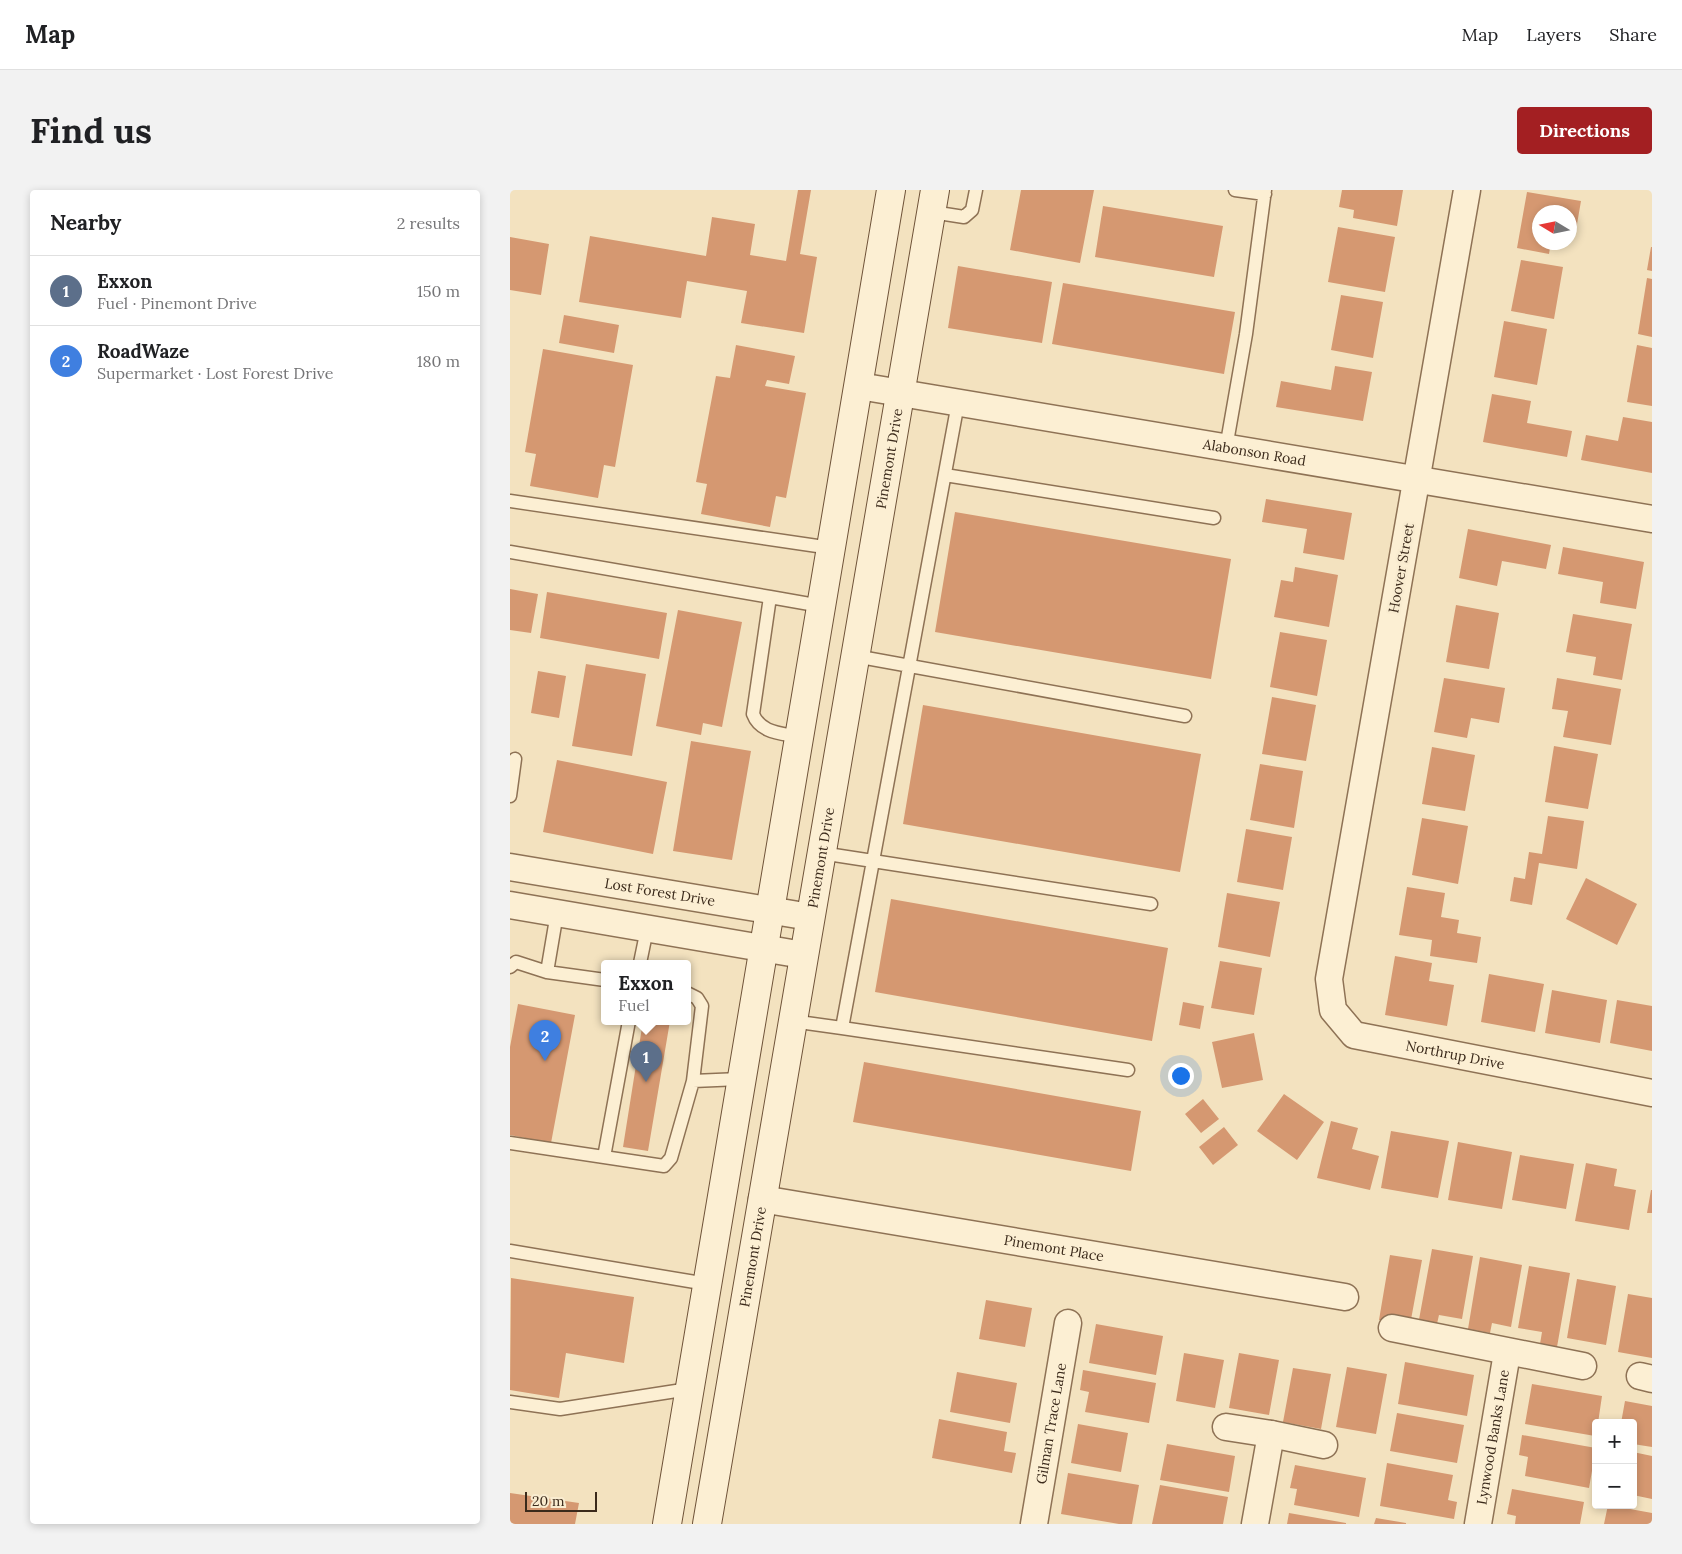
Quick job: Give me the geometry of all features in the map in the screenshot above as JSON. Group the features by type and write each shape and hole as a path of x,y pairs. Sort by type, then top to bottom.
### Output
{"main road":[{"path":"667,1524 740,1079 891,190"},
{"name":"Pinemont Drive","path":"707,1524 803,955 934,201"},
{"path":"689,1389 729,1395"}],"street":[{"name":"Hoover Street","path":"1335,945 1467,190"},
{"name":"Alabonson Road","path":"858,386 1652,519"},
{"name":"Lost Forest Drive","path":"510,867 810,917"},
{"path":"557,914 564,876"},
{"path":"510,905 803,955"},
{"name":"Northrup Drive","path":"1335,945 1329,980 1333,1010 1354,1035 1652,1093"},
{"name":"Pinemont Place","path":"762,1198 1346,1297"},
{"name":"Gilman Trace Lane","path":"1034,1524 1068,1323"},
{"name":"Lynwood Banks Lane","path":"1392,1328 1507,1353 1583,1366"},
{"name":"Lynwood Banks Lane","path":"1478,1524 1507,1353"},
{"path":"1226,1428 1272,1434 1324,1445"},
{"path":"1255,1524 1272,1434"}],"lane":[{"path":"934,201 964,217 972,210 976,190"},
{"path":"1226,448 1246,334 1265,192 1235,190"},
{"path":"842,1028 958,403"},
{"path":"945,475 1214,518"},
{"path":"510,501 831,548"},
{"path":"510,552 821,606"},
{"path":"770,597 753,714 756,721 763,728 799,738"},
{"path":"855,656 1185,716"},
{"path":"510,796 515,759"},
{"path":"821,853 1151,904"},
{"path":"546,972 557,914"},
{"path":"641,960 647,929"},
{"path":"510,967 516,962 546,972 601,979"},
{"path":"510,1143 664,1166 671,1158 693,1081 702,1006 698,998 691,995"},
{"path":"792,1021 1128,1070"},
{"path":"604,1157 628,1025"},
{"path":"693,1081 740,1079"},
{"path":"510,1251 707,1284"},
{"path":"510,1402 560,1409 689,1389"}],"building":[{"path":"798,190 811,190 800,254 817,257 804,333 741,323 747,291 687,281 681,318 579,302 590,236 706,256 712,217 755,224 750,255 786,261"},
{"path":"1021,190 1094,190 1080,263 1010,250"},
{"path":"1342,190 1403,190 1397,226 1353,218 1354,210 1339,207"},
{"path":"1527,192 1581,201 1577,224 1577,205 1532,205 1532,250 1550,250 1549,254 1517,248"},
{"path":"1103,206 1223,226 1214,277 1095,257"},
{"path":"1338,227 1395,237 1385,292 1328,282"},
{"path":"510,237 549,244 541,295 510,290"},
{"path":"1652,247 1652,271 1647,270"},
{"path":"1521,260 1563,267 1554,319 1511,311"},
{"path":"958,266 1052,282 1042,343 948,328"},
{"path":"1647,278 1652,279 1652,337 1638,334"},
{"path":"1063,283 1235,312 1224,374 1052,344"},
{"path":"1341,295 1383,302 1373,358 1331,350"},
{"path":"564,315 619,325 614,353 559,343"},
{"path":"1504,321 1547,329 1537,385 1494,377"},
{"path":"736,345 795,356 789,384 767,380 765,386 806,393 786,498 776,496 770,527 701,514 707,484 696,482 716,376 730,378"},
{"path":"1637,345 1652,348 1652,406 1627,402"},
{"path":"543,349 633,365 615,467 604,465 598,498 530,486 536,454 525,452"},
{"path":"1335,366 1372,372 1363,421 1276,407 1281,381 1331,390"},
{"path":"1492,394 1531,401 1527,423 1572,431 1567,457 1483,442"},
{"path":"1623,417 1652,422 1652,473 1581,460 1586,435 1618,441"},
{"path":"1266,499 1352,513 1344,560 1303,553 1307,529 1262,522"},
{"path":"955,512 1231,559 1211,679 935,632"},
{"path":"1468,529 1551,545 1546,569 1502,561 1497,586 1459,578"},
{"path":"1563,547 1644,562 1636,609 1600,603 1603,582 1558,574"},
{"path":"1295,567 1338,575 1329,627 1274,617 1281,580 1293,582"},
{"path":"510,589 538,594 531,633 510,630"},
{"path":"547,592 667,613 659,659 540,638"},
{"path":"1456,605 1499,613 1489,669 1446,662"},
{"path":"678,610 742,622 722,727 703,723 701,735 656,726"},
{"path":"1573,614 1632,624 1622,680 1593,675 1596,657 1566,652"},
{"path":"1280,632 1327,640 1317,696 1270,687"},
{"path":"586,664 646,674 632,756 572,746"},
{"path":"538,671 566,676 559,718 531,713"},
{"path":"1444,678 1505,688 1499,723 1471,718 1467,738 1434,732"},
{"path":"1557,678 1621,689 1611,745 1563,737 1568,711 1552,709"},
{"path":"1272,697 1316,705 1306,761 1262,754"},
{"path":"923,705 1201,754 1180,872 903,824"},
{"path":"691,741 751,751 732,860 673,851"},
{"path":"1554,746 1598,754 1588,809 1545,802"},
{"path":"1432,747 1475,755 1465,811 1422,804"},
{"path":"557,760 667,782 653,854 543,832"},
{"path":"1260,764 1303,771 1294,828 1250,820"},
{"path":"1548,816 1584,821 1577,869 1539,863 1532,905 1510,901 1514,877 1525,879 1529,852 1542,854"},
{"path":"1422,818 1468,826 1458,884 1412,875"},
{"path":"1246,829 1292,837 1283,890 1237,882"},
{"path":"1586,878 1637,904 1617,945 1566,919"},
{"path":"1407,887 1445,893 1441,917 1459,920 1457,933 1481,937 1477,963 1430,956 1432,940 1399,935"},
{"path":"1227,893 1280,902 1270,957 1218,947"},
{"path":"891,899 1168,948 1152,1041 875,992"},
{"path":"1395,956 1432,963 1429,981 1454,985 1447,1026 1385,1015"},
{"path":"1220,961 1262,968 1254,1015 1211,1008"},
{"path":"1489,974 1544,984 1535,1032 1481,1022"},
{"path":"1552,990 1607,1000 1600,1043 1545,1033"},
{"path":"1617,1000 1652,1006 1652,1051 1610,1043"},
{"path":"1183,1002 1204,1006 1200,1029 1179,1025"},
{"path":"518,1004 575,1015 551,1143 510,1135 510,1047"},
{"path":"642,1025 669,1025 648,1151 623,1147"},
{"path":"1254,1033 1263,1080 1222,1088 1212,1042"},
{"path":"864,1062 1141,1111 1131,1171 853,1122"},
{"path":"1284,1094 1324,1122 1297,1160 1257,1131"},
{"path":"1203,1099 1219,1119 1201,1133 1185,1114"},
{"path":"1331,1121 1358,1128 1352,1149 1379,1156 1370,1190 1317,1178"},
{"path":"1224,1127 1238,1145 1213,1165 1199,1147"},
{"path":"1391,1131 1449,1141 1438,1198 1381,1188"},
{"path":"1458,1142 1512,1152 1502,1209 1448,1200"},
{"path":"1520,1155 1574,1164 1566,1209 1512,1200"},
{"path":"1586,1163 1617,1169 1614,1186 1636,1190 1629,1230 1575,1221"},
{"path":"1651,1190 1652,1213 1647,1213"},
{"path":"1432,1249 1473,1256 1462,1319 1439,1315 1436,1328 1418,1325"},
{"path":"1390,1255 1422,1260 1410,1325 1379,1320"},
{"path":"1480,1257 1522,1265 1511,1327 1492,1323 1490,1333 1468,1329"},
{"path":"1529,1266 1570,1273 1557,1347 1540,1344 1542,1332 1518,1328"},
{"path":"511,1278 634,1297 624,1363 566,1353 559,1398 510,1390"},
{"path":"1577,1279 1616,1286 1606,1345 1567,1338"},
{"path":"1628,1294 1652,1298 1652,1358 1618,1352"},
{"path":"986,1300 1032,1308 1025,1347 979,1339"},
{"path":"1096,1324 1163,1336 1156,1375 1089,1363"},
{"path":"1184,1353 1224,1360 1215,1408 1176,1401"},
{"path":"1239,1353 1279,1360 1269,1415 1229,1408"},
{"path":"1405,1362 1474,1375 1467,1416 1398,1404"},
{"path":"1347,1367 1387,1374 1376,1434 1336,1427"},
{"path":"1293,1368 1331,1374 1321,1429 1283,1422"},
{"path":"1083,1370 1156,1383 1149,1423 1085,1412 1089,1392 1080,1390"},
{"path":"957,1372 1017,1383 1010,1423 950,1412"},
{"path":"1532,1384 1602,1396 1599,1419 1592,1419 1592,1435 1525,1424"},
{"path":"1625,1401 1652,1406 1652,1447 1637,1445 1637,1419 1622,1419"},
{"path":"1397,1413 1464,1425 1457,1463 1390,1451"},
{"path":"939,1419 1007,1432 1004,1451 1016,1453 1012,1473 932,1458"},
{"path":"1078,1424 1128,1433 1121,1472 1071,1463"},
{"path":"1522,1435 1592,1447 1592,1471 1589,1488 1525,1476 1528,1457 1519,1455"},
{"path":"1167,1444 1235,1456 1229,1492 1160,1480"},
{"path":"1637,1453 1652,1456 1652,1499 1637,1496"},
{"path":"1387,1463 1453,1475 1448,1500 1457,1502 1454,1519 1380,1506"},
{"path":"1295,1465 1366,1478 1359,1517 1294,1505 1297,1489 1290,1488"},
{"path":"1068,1473 1139,1485 1132,1524 1119,1524 1061,1514"},
{"path":"1160,1485 1228,1497 1223,1524 1152,1524"},
{"path":"1512,1489 1584,1502 1580,1524 1515,1524 1516,1516 1507,1514"},
{"path":"510,1493 579,1503 575,1524 510,1524"},
{"path":"1607,1509 1630,1509 1652,1513 1652,1524 1604,1524"},
{"path":"1289,1513 1346,1523 1346,1524 1287,1524"},
{"path":"1376,1518 1406,1523 1406,1524 1374,1524"}],"place":[{"name":"RoadWaze","path":"545,1061"},
{"name":"Exxon","path":"646,1082"}]}
